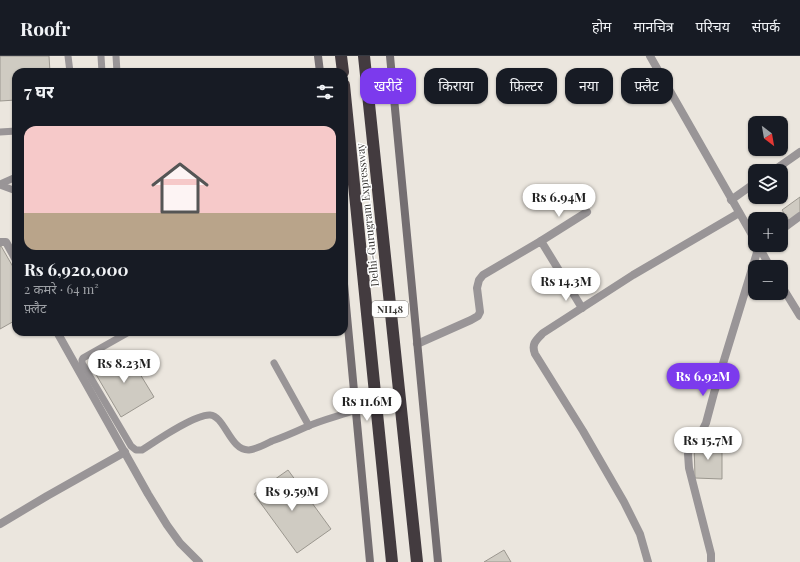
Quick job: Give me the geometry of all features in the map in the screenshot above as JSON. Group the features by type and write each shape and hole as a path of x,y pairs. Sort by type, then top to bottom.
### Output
{"highway":[{"path":"341,56 342,68"},
{"name":"Delhi-Gurugram Expressway","path":"364,56 417,562"},
{"name":"Delhi-Gurugram Expressway","path":"348,125 392,562"}],"main road":[{"path":"318,56 320,68"},
{"path":"390,56 438,562"},
{"path":"348,326 370,562"}],"street":[{"path":"650,56 748,228"},
{"path":"783,164 800,152"},
{"path":"731,200 748,188"},
{"path":"417,344 478,316 480,312 477,288 479,280 483,275 587,212"},
{"path":"648,562 642,540 635,523 583,431 534,351 534,343 543,333 633,275 739,213"},
{"path":"788,225 800,216"},
{"path":"541,241 582,308"},
{"path":"0,242 6,242 12,253"},
{"path":"711,562 709,548 688,468 688,454 691,442 703,429 706,423 756,252"},
{"path":"788,296 800,316"},
{"path":"59,336 167,525 180,543 200,562"},
{"path":"0,524 125,452"}],"lane":[{"path":"68,56 70,68"},
{"path":"101,56 102,68"},
{"path":"116,56 117,68"},
{"path":"0,132 12,131"},
{"path":"0,184 12,179"},
{"path":"0,184 12,189"},
{"path":"121,336 82,360 86,370 131,446 136,450 142,450 186,423 199,417 210,415 216,417 234,442 242,449 250,450 309,426 356,410"},
{"path":"274,364 309,426"}],"building":[{"path":"0,56 49,56 50,68 12,68 12,100 0,101"},
{"path":"800,197 800,215 790,222 788,219 788,212 783,212 782,210"},
{"path":"1,246 12,265 12,322 0,329"},
{"path":"126,351 154,397 121,417 94,371"},
{"path":"694,442 722,444 722,479 695,478"},
{"path":"288,470 331,529 297,553 254,494"},
{"path":"504,550 511,562 484,562"}]}
